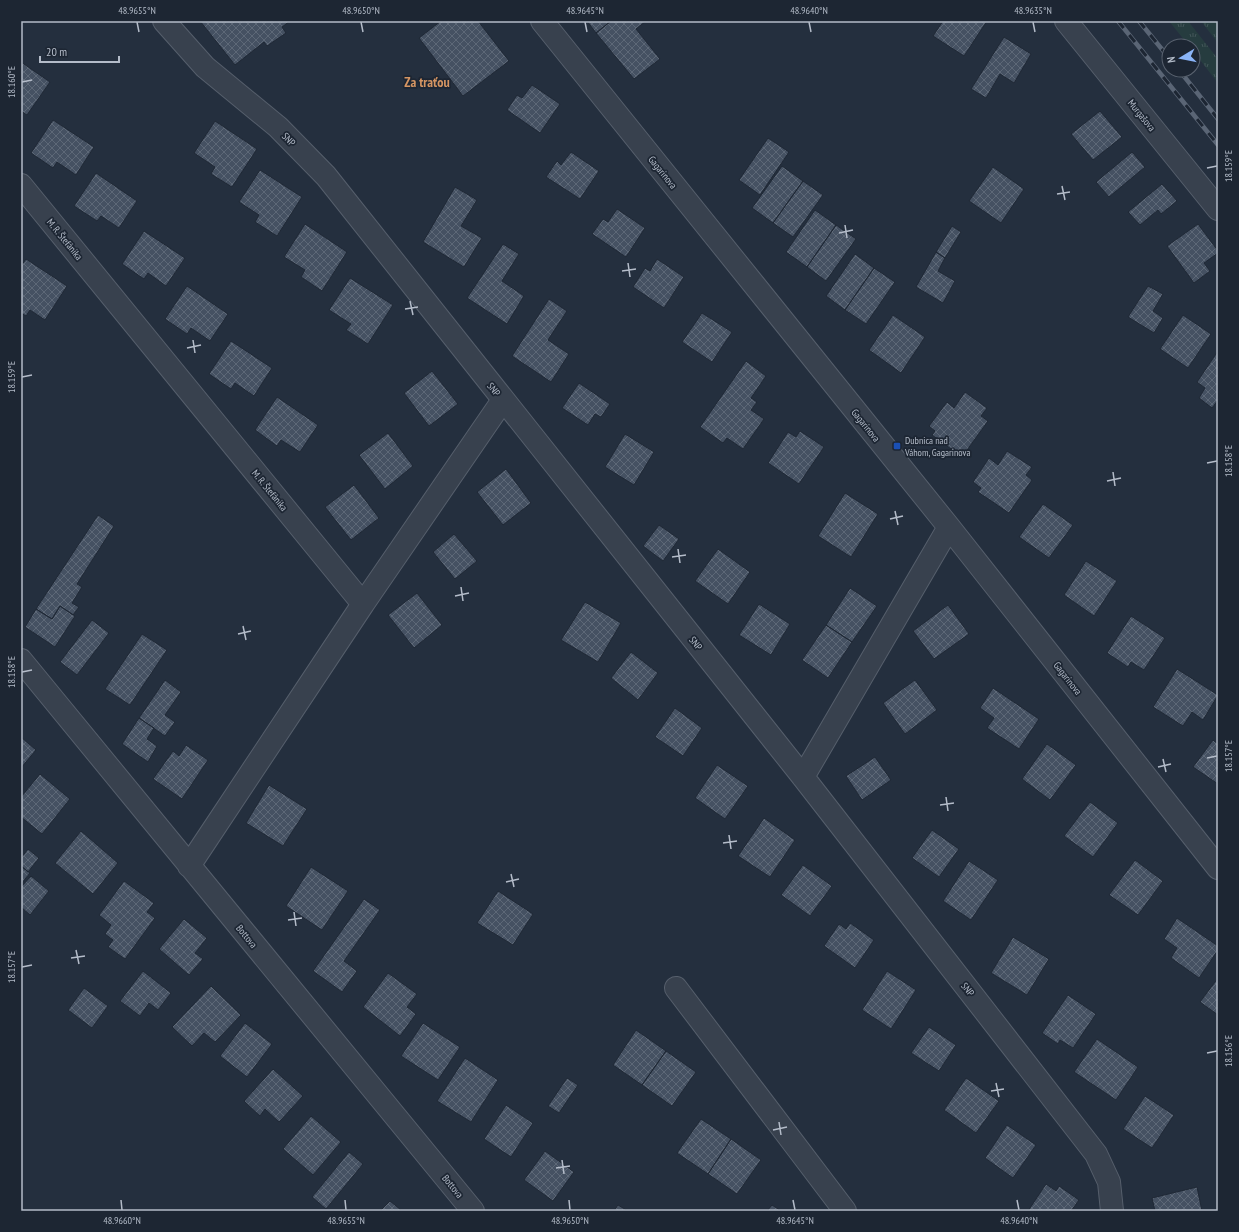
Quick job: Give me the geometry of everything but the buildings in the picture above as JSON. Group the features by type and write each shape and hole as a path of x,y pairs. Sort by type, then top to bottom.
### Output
{"street":[{"name":"SNP","path":"164,21 205,67 278,127 326,176 394,260 503,400 803,777 1096,1154 1109,1182 1112,1211"},
{"name":"Gagarinova","path":"542,21 948,527 1218,868"},
{"name":"Murgašova","path":"1066,21 1218,208"},
{"name":"M. R. Štefánika","path":"21,185 363,604"},
{"path":"189,866 363,604 503,400"},
{"path":"803,777 948,527"},
{"name":"Bottova","path":"21,660 473,1211"},
{"path":"676,988 845,1211"}],"green space":[{"path":"1169,21 1188,21 1218,59 1218,83 1201,61 1201,38 1183,38"},
{"path":"1201,21 1218,21 1218,43"}],"railway":[{"path":"1118,21 1218,145"},
{"path":"1139,21 1161,48"},
{"path":"1185,78 1218,119"}],"place":[{"name":"Dubnica nad Váhom, Gagarinova","path":"897,446"}],"district":[{"name":"Za traťou","path":"427,82"}]}
